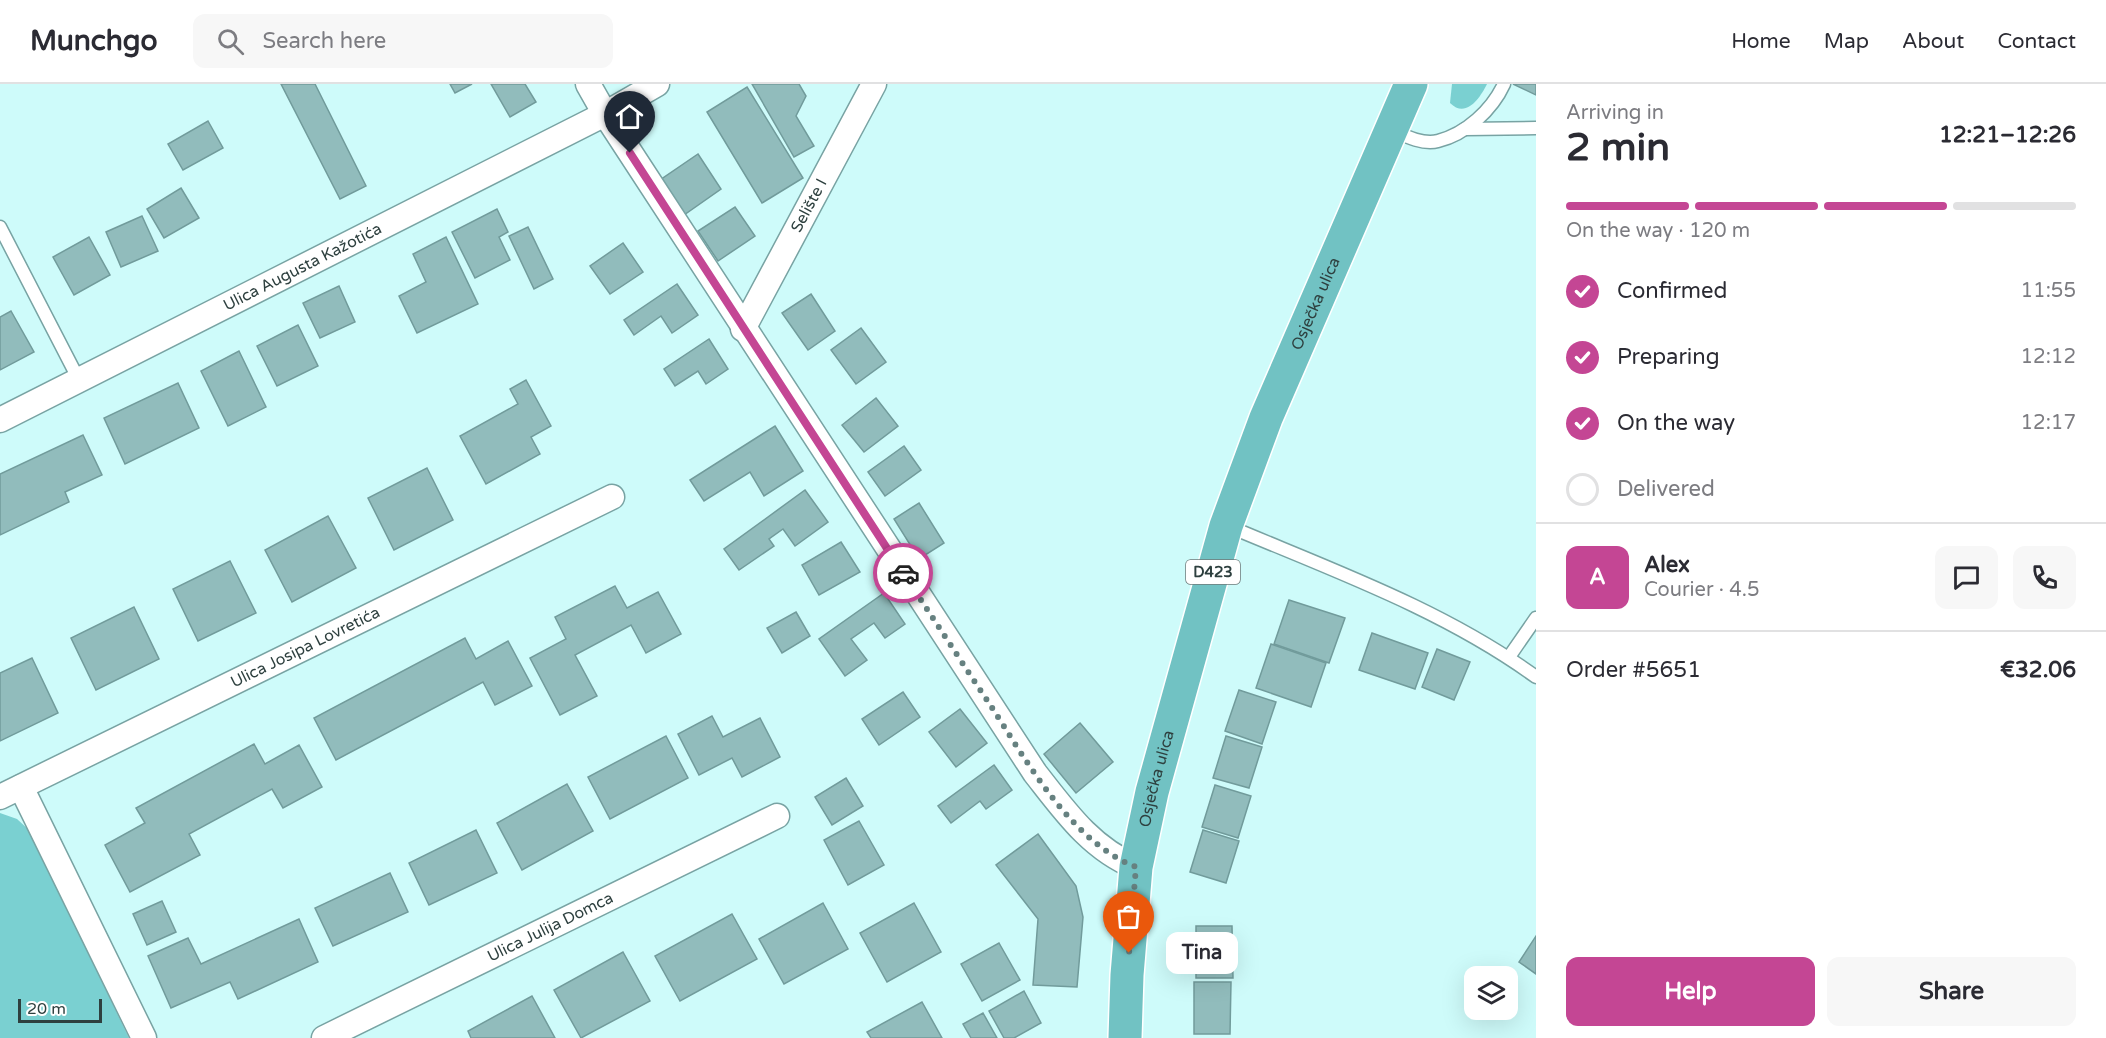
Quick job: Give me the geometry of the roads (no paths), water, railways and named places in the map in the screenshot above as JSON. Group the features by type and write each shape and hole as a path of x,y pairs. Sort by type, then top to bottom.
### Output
{"main road":[{"name":"Osječka ulica","path":"1125,1038 1127,975 1136,867 1154,781 1226,526 1266,418 1411,84"}],"street":[{"path":"588,84 744,329 1035,773 1080,830 1118,860 1136,867"},
{"path":"605,114 657,84"},
{"name":"Selište I","path":"744,329 874,84"},
{"name":"Ulica Augusta Kažotića","path":"0,420 605,114"},
{"name":"Ulica Josipa Lovretića","path":"10,792 612,497"},
{"path":"10,792 144,1038"},
{"name":"Ulica Julija Domca","path":"324,1038 777,816"}],"lane":[{"path":"1391,130 1415,140 1436,142 1465,129 1491,108 1504,84"},
{"path":"1465,129 1536,128"},
{"path":"0,227 79,380"},
{"path":"1226,526 1400,599 1509,657 1536,676"},
{"path":"1509,657 1536,618"}],"place":[{"name":"Tina","path":"1129,953"}]}
